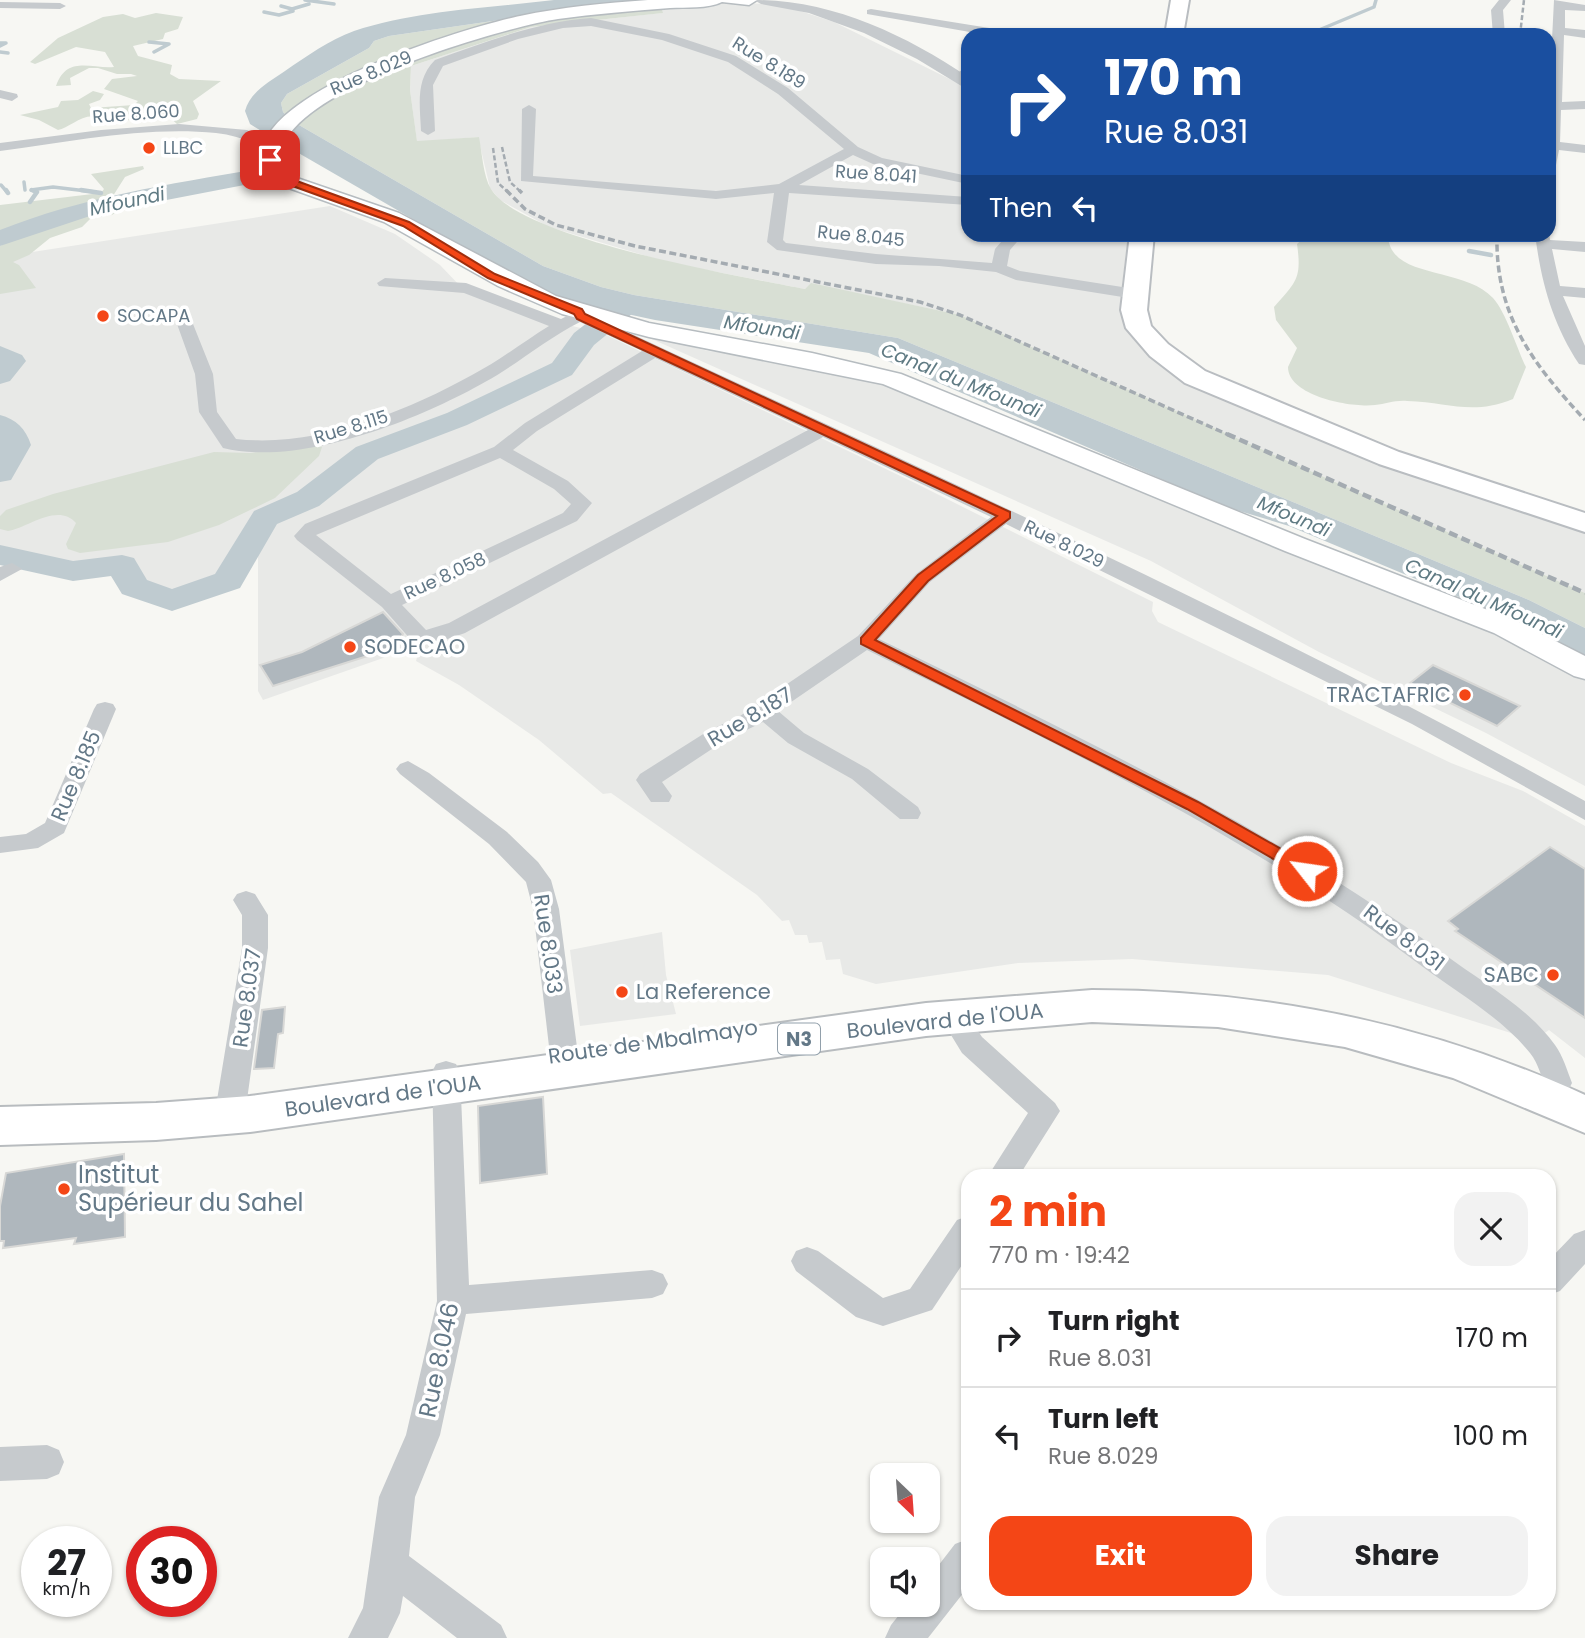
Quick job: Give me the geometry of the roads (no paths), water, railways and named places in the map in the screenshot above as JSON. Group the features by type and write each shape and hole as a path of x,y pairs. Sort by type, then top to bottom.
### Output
{"main road":[{"name":"Rue 8.029","path":"573,318 491,276 388,216 290,182 276,174 271,167 274,142 292,121 320,96 342,83 439,46 510,24 556,15 716,0"},
{"path":"729,0 750,0"},
{"path":"1175,28 1180,0"},
{"path":"1141,242 1134,310 1139,328 1159,351 1195,377 1390,458 1585,523"},
{"path":"573,318 830,361 892,379 1295,545 1493,622 1585,669"},
{"name":"Route de Mbalmayo","path":"0,1106 232,1100 447,1079 564,1055 897,1008 1097,989 1171,990 1297,1003 1363,1018 1437,1038 1576,1098"},
{"name":"Boulevard de l'OUA","path":"0,1126 238,1115 447,1079 954,1017 1092,1006 1173,1007 1293,1019 1434,1055 1529,1089 1576,1098"}],"street":[{"path":"761,0 792,3 826,14 961,75"},
{"path":"1498,28 1497,10 1506,0"},
{"path":"1585,8 1560,3 1556,106 1585,105"},
{"path":"0,5 60,6"},
{"path":"871,12 961,28"},
{"name":"Rue 8.189","path":"428,131 426,79 430,69 439,63 547,27 591,22 665,37 732,59 783,91 853,150 888,163 961,179"},
{"path":"1557,31 1585,34"},
{"path":"529,109 527,179 716,195 782,188 853,150"},
{"name":"Rue 8.060","path":"0,147 172,129 242,132 274,142"},
{"path":"1556,145 1585,149"},
{"name":"Rue 8.041","path":"782,188 961,200"},
{"name":"Rue 8.045","path":"782,188 775,242 782,247 876,259 999,268"},
{"path":"1556,241 1585,247"},
{"path":"1009,242 1003,248 999,268 1016,275 1135,294"},
{"path":"1543,242 1551,290 1563,321 1585,360"},
{"path":"385,284 466,288 573,318"},
{"path":"1551,290 1585,293"},
{"name":"Rue 8.115","path":"185,324 204,374 208,412 230,444 247,448 288,445 338,434 424,404 477,379 573,318"},
{"name":"Rue 8.029","path":"573,318 656,350 1006,515 1420,719 1585,811"},
{"path":"389,603 304,536 312,528 502,451 531,427 656,350"},
{"name":"Rue 8.058","path":"502,451 561,485 582,503 570,517 389,603 420,636 436,637 447,633 824,429"},
{"path":"866,641 923,578 1006,515"},
{"name":"Rue 8.187","path":"660,796 648,780 716,736 764,711 866,641"},
{"name":"Rue 8.031","path":"866,641 1192,806 1307,871 1368,911 1512,1021 1547,1055 1576,1098"},
{"name":"Rue 8.185","path":"0,845 27,844 46,836 55,827 105,709"},
{"path":"764,711 796,738 860,774 909,813"},
{"name":"Rue 8.033","path":"408,769 440,790 519,855 537,878 547,905 550,956 564,1055"},
{"name":"Rue 8.037","path":"232,1100 255,948 255,915 246,900"},
{"path":"954,1017 972,1045 1045,1111 1008,1169"},
{"name":"Rue 8.046","path":"367,1638 381,1613 390,1564 397,1497 423,1435 453,1301 447,1079"},
{"path":"807,1261 867,1307 883,1312 921,1300 961,1240"},
{"path":"1556,1274 1585,1243"},
{"path":"453,1301 652,1284"},
{"path":"0,1464 47,1462"},
{"path":"390,1564 488,1638"},
{"path":"904,1638 961,1566"}],"water":[{"name":"Canal du Mfoundi","path":"554,0 638,0 389,36 374,41 369,48 287,94 281,103 283,112 292,121 543,266 601,287 634,295 898,338 1529,600 1585,628 1585,659 1495,612 1289,526 1226,507 869,353 655,320 576,303 520,281 250,124 245,111 251,98 267,83 318,49 354,31 428,14"}],"waterway":[{"path":"305,0 334,4"},
{"path":"1324,28 1374,7 1376,0"},
{"path":"281,6 292,9 309,4"},
{"path":"264,12 279,15 293,11"},
{"path":"149,42 169,44 154,52"},
{"path":"0,43 6,43 0,46"},
{"path":"0,52 8,53"},
{"name":"Mfoundi","path":"0,239 31,226 94,207 257,176"},
{"path":"24,182 25,190"},
{"path":"1,185 7,192"},
{"path":"37,192 31,190 53,187 92,192"},
{"path":"32,190 37,192"},
{"path":"81,190 92,192"},
{"path":"30,202 37,192"},
{"path":"92,192 101,193"},
{"path":"1469,251 1491,255"},
{"name":"Mfoundi","path":"0,555 73,571 122,565 134,587 172,601 228,581 265,518 308,499 367,453 457,419 562,369 584,339 627,305 669,313"},
{"name":"Mfoundi","path":"0,354 12,361 0,375"},
{"name":"Mfoundi","path":"0,424 13,435 16,445 0,473"}],"railway":[{"path":"1521,28 1524,0"},
{"path":"502,147 510,182 521,192"},
{"path":"493,148 498,183 508,192"},
{"path":"508,192 525,209 556,225 635,246 920,302 960,315 1231,436"},
{"path":"1497,242 1502,289 1520,336 1549,378 1585,420"},
{"path":"1227,434 1585,593"}],"place":[{"name":"LLBC","path":"149,148"},
{"name":"SOCAPA","path":"103,316"},
{"name":"SODECAO","path":"350,647"},
{"name":"TRACTAFRIC","path":"1465,695"},
{"name":"SABC","path":"1553,975"},
{"name":"La Reference","path":"622,992"},
{"name":"Institut Supérieur du Sahel","path":"64,1189"}]}
